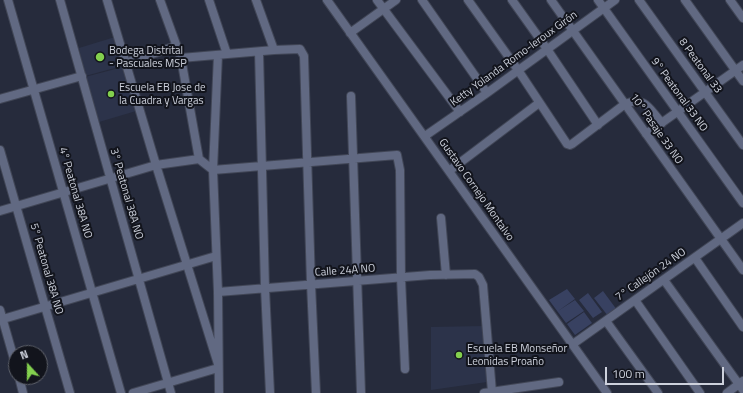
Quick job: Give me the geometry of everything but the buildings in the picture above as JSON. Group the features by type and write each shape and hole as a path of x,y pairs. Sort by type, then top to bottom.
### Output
{"street":[{"name":"4° Peatonal 38A NO","path":"8,0 121,393"},
{"name":"3° Peatonal 38A NO","path":"60,0 171,393"},
{"path":"107,0 218,366"},
{"path":"160,0 181,58 199,159 213,170 308,164 397,156 400,170 401,278 405,369"},
{"path":"209,0 227,54"},
{"path":"256,0 274,50"},
{"name":"Gustavo Cornejo Montalvo","path":"327,0 607,393"},
{"path":"377,0 460,112"},
{"path":"350,33 396,0"},
{"path":"422,0 487,93"},
{"path":"468,0 518,70 567,144 572,144 625,104 633,101 644,103 662,123"},
{"path":"512,0 598,125"},
{"name":"10° Pasaje 33 NO","path":"552,0 743,270"},
{"name":"9° Peatonal 33 NO","path":"598,0 743,203"},
{"name":"Ketty Yolanda Romo-leroux Girón","path":"425,136 615,0"},
{"name":"8 Peatonal 33","path":"639,0 743,145"},
{"path":"685,0 743,81"},
{"path":"730,0 743,18"},
{"path":"125,63 176,46"},
{"path":"181,58 300,49 304,56 316,393"},
{"path":"259,52 265,288 270,393"},
{"path":"218,54 213,170 218,292 219,393"},
{"path":"646,134 743,65"},
{"path":"0,100 82,76"},
{"path":"351,96 361,393"},
{"path":"449,170 539,103"},
{"name":"5° Peatonal 38A NO","path":"0,150 70,393"},
{"path":"0,210 156,165 199,159"},
{"path":"441,218 446,275"},
{"name":"7° Callejón 24 NO","path":"573,344 743,223"},
{"path":"1,320 216,256"},
{"path":"695,258 743,327"},
{"name":"Calle 24A NO","path":"218,292 311,284 475,274 479,277 483,285 488,393"},
{"path":"664,280 741,385 726,393"},
{"path":"635,300 700,393"},
{"path":"0,310 1,320 9,345"},
{"path":"606,321 658,393"},
{"path":"133,393 218,366"},
{"path":"488,393 559,382"}],"shaded area":[{"name":"Bodega Distrital - Pascuales MSP","path":"115,37 122,66 85,76 79,48"},
{"name":"Escuela EB Jose de la Cuadra y Vargas","path":"123,67 136,111 99,122 85,77"},
{"path":"567,289 575,299 558,311 575,300 584,311 566,323 549,300"},
{"path":"603,291 617,310 608,316 594,298"},
{"path":"588,293 602,312 593,318 579,300"},
{"path":"584,312 592,323 575,335 567,324"},
{"name":"Escuela EB Monseñor Leonidas Proaño","path":"484,326 487,382 431,390 431,327"}],"place":[{"name":"Bodega Distrital - Pascuales MSP","path":"100,57"},
{"name":"Escuela EB Jose de la Cuadra y Vargas","path":"111,94"},
{"name":"Escuela EB Monseñor Leonidas Proaño","path":"459,355"}]}
